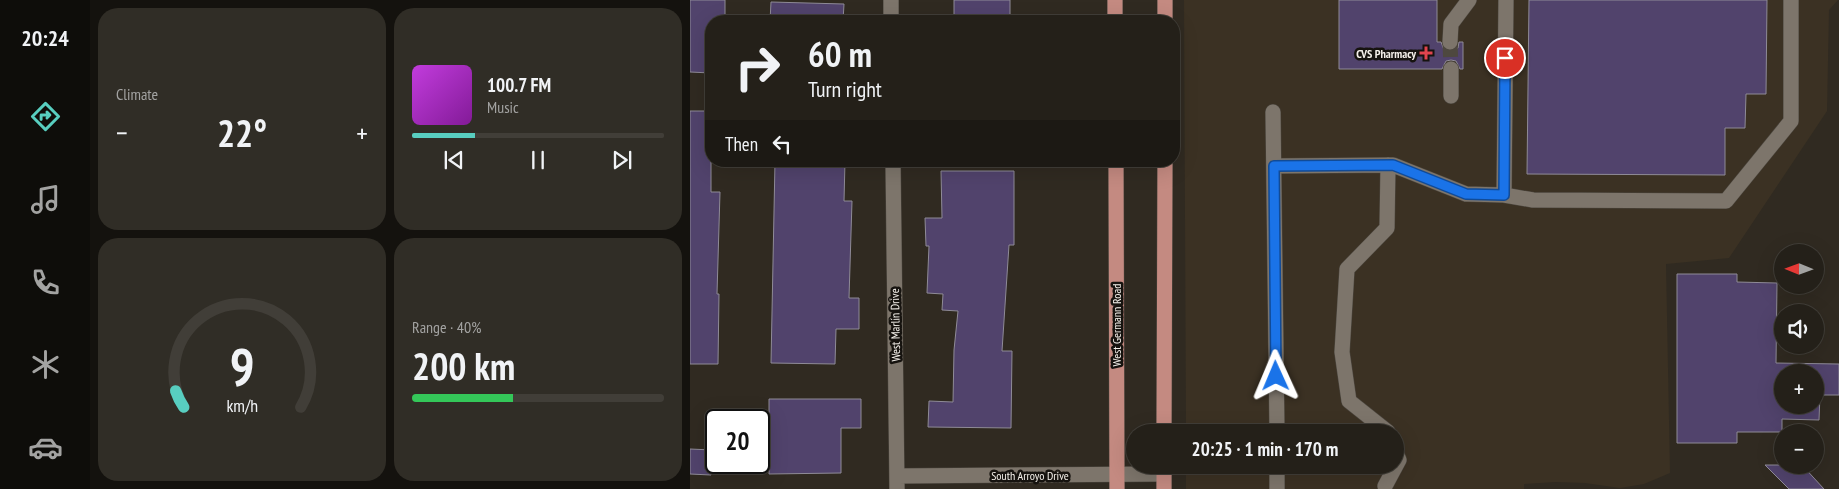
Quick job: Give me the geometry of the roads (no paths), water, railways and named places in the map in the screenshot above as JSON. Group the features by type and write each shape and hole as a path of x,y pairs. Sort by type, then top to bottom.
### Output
{"main road":[{"path":"1115,0 1115,15"},
{"path":"1165,0 1165,15"},
{"name":"West Germann Road","path":"1116,167 1117,482"},
{"path":"1164,424 1165,167"}],"street":[{"path":"891,0 891,15"},
{"path":"1450,42 1452,24 1469,0"},
{"path":"1504,195 1506,0"},
{"path":"1274,166 1393,165 1466,194 1504,195 1533,200 1726,201 1791,121 1791,0"},
{"path":"1451,69 1451,96"},
{"path":"1273,112 1277,424"},
{"path":"1378,424 1348,401 1342,352 1347,269 1387,228 1388,165"},
{"name":"West Marlin Drive","path":"893,167 897,482"},
{"path":"1277,474 1277,489"},
{"path":"1385,486 1391,474"},
{"name":"South Arroyo Drive","path":"897,482 1117,482 1164,476"}],"tunnel":[{"path":"1450,42 1451,69"}],"place":[{"name":"CVS Pharmacy","path":"1426,53"}]}
